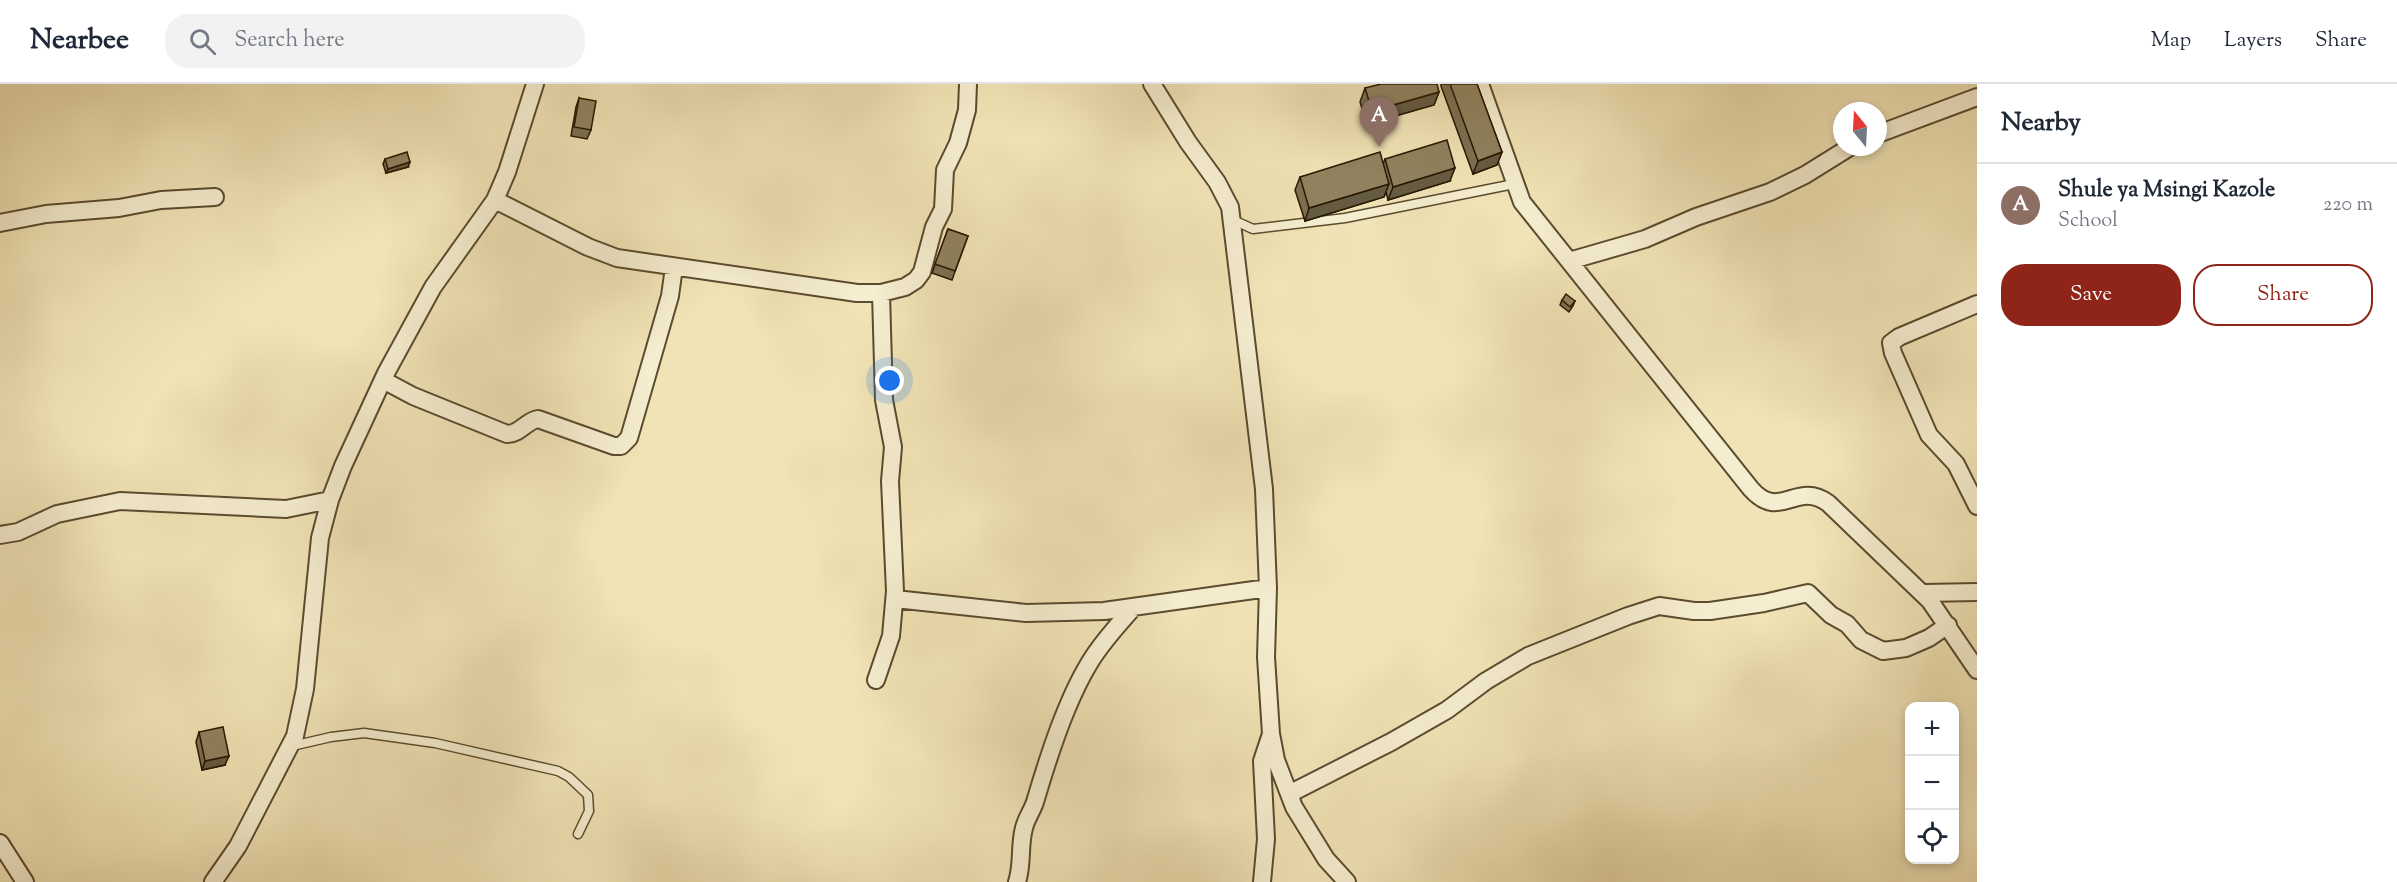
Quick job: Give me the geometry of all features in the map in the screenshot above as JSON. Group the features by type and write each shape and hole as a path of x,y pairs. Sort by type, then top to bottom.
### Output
{"street":[{"path":"213,882 237,846 291,746 301,715 306,689 320,538 330,500 383,380 433,287 495,200 507,172 535,84"},
{"path":"495,200 588,247 617,258 857,293 880,293 905,287 916,280 922,272 934,227 943,209 945,170 958,143 967,110 968,84"},
{"path":"1152,84 1188,142 1217,182 1230,207 1243,331 1264,489 1268,588 1266,657 1271,734 1276,760 1305,826 1326,859 1347,882"},
{"path":"1480,84 1514,184 1529,212 1756,495 1761,500 1774,504 1804,495 1822,499 1924,593 1974,665"},
{"path":"1887,131 1977,97"},
{"path":"1569,261 1645,239 1696,217 1770,192 1805,175 1836,156"},
{"path":"0,223 46,214 215,196"},
{"path":"383,380 424,400 507,434 514,433 532,420 538,419 614,446 621,446 628,441 637,411 670,296 674,267"},
{"path":"876,680 891,636 895,599 890,481 892,447 884,400 880,293"},
{"path":"1977,304 1899,337 1892,343 1893,353 1929,435 1956,464 1977,506"},
{"path":"0,535 18,532 57,514 120,501 286,509 330,500"},
{"path":"895,599 1026,613 1133,608 1268,588"},
{"path":"1924,593 1977,592"},
{"path":"1289,794 1391,742 1447,710 1486,681 1528,656 1659,606 1710,611 1764,603 1808,593 1831,615 1847,624 1861,640 1883,651 1906,648 1948,625"},
{"path":"1017,882 1021,871 1024,824 1035,803 1043,772 1071,700 1091,660 1133,608"},
{"path":"1974,665 1977,640"},
{"path":"1262,882 1266,839 1262,761 1271,734"},
{"path":"0,843 25,882"}],"lane":[{"path":"1232,219 1253,229 1322,221 1399,208 1514,184"},
{"path":"291,746 331,737 364,733 435,743 558,771 569,777 588,795 589,810 578,834"}],"building":[{"path":"1381,84 1437,84 1439,92 1372,111 1365,88"},
{"path":"1450,84 1477,84 1502,152 1478,161"},
{"path":"579,98 596,101 591,130 574,127"},
{"path":"1447,140 1455,168 1393,187 1385,159"},
{"path":"407,152 410,162 388,169 385,159"},
{"path":"1380,152 1389,184 1309,208 1300,177"},
{"path":"948,229 968,236 955,271 935,264"},
{"path":"1566,294 1575,301 1570,307 1562,300"},
{"path":"223,727 229,756 205,761 199,732"}],"place":[{"name":"Shule ya Msingi Kazole","path":"1379,147"}]}
